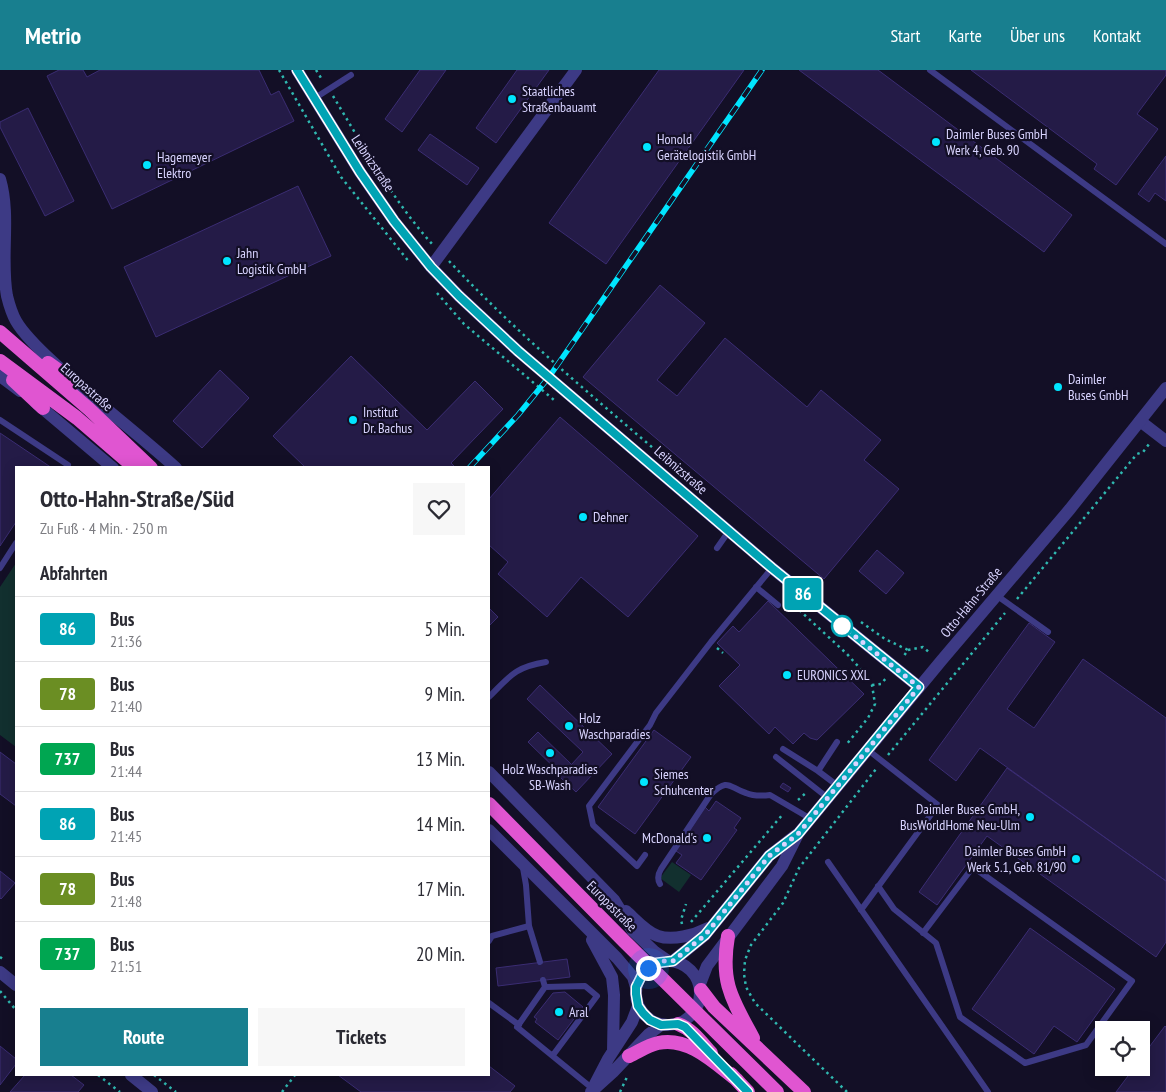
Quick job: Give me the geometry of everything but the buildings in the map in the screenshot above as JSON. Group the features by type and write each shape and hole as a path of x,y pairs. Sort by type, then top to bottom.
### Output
{"highway":[{"path":"0,330 72,380"},
{"name":"Europastraße","path":"0,330 149,466"},
{"path":"0,361 78,418 133,466"},
{"path":"0,368 43,408"},
{"name":"Europastraße","path":"490,805 777,1092"},
{"path":"728,936 725,961 730,995 758,1048"},
{"path":"700,987 714,1007 804,1092"},
{"path":"678,1024 692,1032 748,1092"},
{"path":"629,1056 657,1043 667,1042 684,1045 698,1050 736,1080"}],"street":[{"name":"Leibnizstraße","path":"297,70 360,172 394,221 431,267 459,296 518,351 772,568 919,687"},
{"path":"431,267 576,70"},
{"name":"Europastraße","path":"0,179 5,195 4,276 7,298 16,322 42,352 72,380 174,466"},
{"path":"0,376 43,408 111,466"},
{"name":"Otto-Hahn-Straße","path":"670,961 698,943 769,856 798,834 811,819 919,687 1070,509 1166,388"},
{"path":"1140,421 1162,437"},
{"name":"Europastraße","path":"490,773 614,900 633,931 654,952 670,961"},
{"path":"490,831 628,971 633,977 636,987 638,1006 650,1020 661,1025 678,1024 690,1018 700,1002 700,987 691,969 680,962 656,963 642,975 636,987"},
{"name":"Otto-Hahn-Straße","path":"700,987 707,966 782,866 798,834"},
{"path":"614,900 656,936 667,938 686,936 713,926"},
{"path":"586,929 612,977 614,994 614,1051"},
{"path":"0,972 15,984"},
{"path":"592,1090 627,1031 638,1006"},
{"path":"592,1090 629,1056 649,1034 661,1025"},
{"path":"132,1076 152,1092"}],"lane":[{"path":"930,70 1166,244"},
{"path":"315,98 351,75"},
{"path":"0,420 67,466"},
{"path":"717,548 729,531"},
{"path":"0,568 15,545"},
{"path":"646,855 637,866 593,825 589,806 650,725 656,713 772,568"},
{"path":"756,587 778,605"},
{"path":"996,595 1048,632"},
{"path":"490,696 517,670 546,662"},
{"path":"656,713 662,717"},
{"path":"818,771 837,742"},
{"path":"783,749 838,786"},
{"path":"861,910 938,805 868,750"},
{"path":"776,757 828,798"},
{"path":"660,884 658,881 660,869 711,794 719,786 733,786 744,793 762,796 770,795 811,819"},
{"path":"828,862 988,1092"},
{"path":"522,864 526,885 529,926 540,962"},
{"path":"878,886 894,909 936,944 960,1017 1025,1063 1086,1045 1132,981 973,867 923,933"},
{"path":"490,939 492,936 529,926"},
{"path":"554,1055 597,996 586,986 544,984 517,1027 554,1055 592,1090"},
{"path":"490,1004 519,1024"}],"path":[{"path":"316,70 413,223 482,296 579,384 700,488"},
{"path":"955,672 1137,454 1143,452 1162,437"},
{"path":"857,619 885,639 908,650 881,684 872,685"},
{"path":"689,923 790,807"},
{"path":"799,868 783,903 751,945 745,960 744,974 746,987 755,1003 847,1092"},
{"path":"684,928 681,920 686,904"},
{"path":"0,991 15,1009"},
{"path":"99,1076 120,1092"},
{"path":"155,1076 176,1092"},
{"path":"282,1092 294,1076"}],"green space":[{"path":"15,564 15,746 0,735 0,587"},
{"path":"672,862 691,875 679,892 660,878"}],"railway":[{"path":"471,466 518,415 549,377 762,70"}],"bus line":[{"name":"86","path":"297,70 360,172 394,221 431,267 485,322 772,568 919,687 798,834 769,856 698,943 673,961 661,961 648,968 638,981 636,994 638,1006 643,1013 655,1023 672,1026 678,1024 692,1032 748,1092"}],"place":[{"name":"Staatliches Straßenbauamt","path":"512,99"},
{"name":"Daimler Buses GmbH Werk 4, Geb. 90","path":"936,142"},
{"name":"Honold Gerätelogistik GmbH","path":"647,147"},
{"name":"Hagemeyer Elektro","path":"147,165"},
{"name":"Jahn Logistik GmbH","path":"227,261"},
{"name":"Daimler Buses GmbH","path":"1058,387"},
{"name":"Institut Dr. Bachus","path":"353,420"},
{"name":"Dehner","path":"583,517"},
{"name":"EURONICS XXL","path":"787,675"},
{"name":"Holz Waschparadies","path":"569,726"},
{"name":"Holz Waschparadies SB-Wash","path":"550,753"},
{"name":"Siemes Schuhcenter","path":"644,782"},
{"name":"Daimler Buses GmbH, BusWorldHome Neu-Ulm","path":"1030,817"},
{"name":"McDonald's","path":"707,838"},
{"name":"Daimler Buses GmbH Werk 5.1, Geb. 81/90","path":"1076,859"},
{"name":"Aral","path":"559,1012"}],"route":[{"path":"648,968 661,961 673,961 698,943 769,856 798,834 919,687 842,626"}]}
